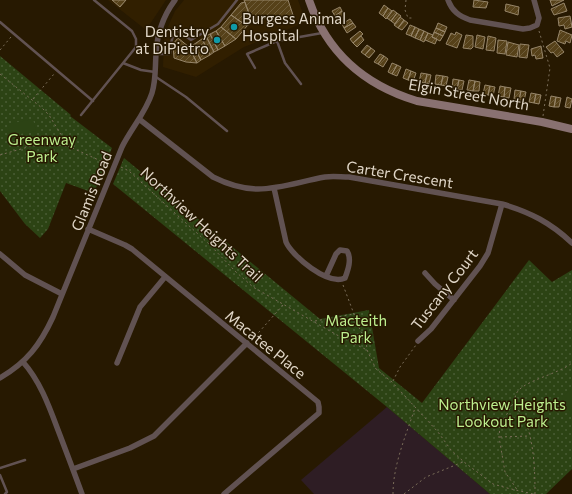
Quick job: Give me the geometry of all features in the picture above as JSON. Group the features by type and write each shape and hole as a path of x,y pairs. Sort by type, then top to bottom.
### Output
{"street":[{"name":"Glamis Road","path":"0,378 23,362 34,350 44,335 122,147 151,96 156,75 156,42 162,20 175,0"},
{"name":"Elgin Street North","path":"309,0 324,33 333,46 345,60 363,76 383,88 400,96 417,101 542,122 572,129"},
{"path":"448,0 452,10 462,17 470,20 522,29 537,25 539,18 534,0"},
{"name":"Carter Crescent","path":"139,119 213,177 226,184 258,189 274,188 325,177 349,177 502,204 537,217 552,226 572,243"},
{"path":"274,188 288,248 306,263 326,276 337,280 342,280 347,274 350,258 347,251 340,250 336,254 326,276"},
{"name":"Tuscany Court","path":"418,341 431,329 480,266 488,252 502,204"},
{"name":"Macatee Place","path":"88,230 128,247 318,402 318,413 224,494"},
{"path":"0,254 25,275 62,294"},
{"path":"425,273 435,284 454,300"},
{"path":"118,363 140,307 165,277"},
{"path":"73,468 130,448 154,436 247,343"},
{"path":"23,362 40,386 82,494"}],"lane":[{"path":"81,116 136,47 136,39 132,30 94,0"},
{"path":"156,54 170,54 171,42 175,29 191,40 218,24 237,0"},
{"path":"0,22 93,101"},
{"path":"255,68 246,54 277,41 324,33"},
{"path":"277,41 285,63 301,84"},
{"path":"124,63 156,75 186,97 227,131"},
{"path":"0,468 25,460"},
{"path":"0,475 7,492 5,494"}],"path":[{"path":"406,0 405,10 408,18 413,18"},
{"path":"537,25 542,37 550,68 542,122"},
{"path":"0,50 14,34"},
{"path":"32,100 57,70"},
{"path":"0,74 49,115 68,146"},
{"path":"0,155 35,145 45,144 68,146 103,162 111,163"},
{"name":"Northview Heights Trail","path":"118,166 129,171 209,244 253,287 337,335 367,350"},
{"path":"342,280 360,330 366,339 367,350 376,369 392,382 416,406 450,449 464,462 493,484 534,494 534,455 526,424 515,399"},
{"path":"247,343 254,338 283,304"},
{"path":"314,322 354,314"},
{"path":"392,382 400,367 418,341"},
{"path":"519,491 505,472 500,426 515,399 517,392 525,385 550,375 572,363"},
{"path":"393,494 394,478 398,460 416,406"},
{"path":"500,437 530,436"},
{"path":"404,494 417,482 430,475 464,462"}],"shaded area":[{"path":"108,0 166,0 146,30"},
{"path":"184,0 298,0 306,22 244,47 196,77 163,67 164,40 166,31 175,11"},
{"path":"387,407 490,494 314,494 301,480"}],"green space":[{"name":"Greenway Park","path":"0,56 71,115 70,116 112,148 94,193 66,183 48,229 40,238 25,224 0,191"},
{"path":"33,119 36,131 10,136 8,124"},
{"name":"Northview Heights Lookout Park","path":"124,158 320,319 369,310 379,368 422,403 529,260 552,282 572,270 572,469 546,494 490,494 387,407 113,184"},
{"path":"572,388 572,416 567,412 562,397"}],"building":[{"path":"112,0 126,0 120,7"},
{"path":"244,0 288,0 293,15 269,23 266,18 252,22"},
{"path":"474,0 488,2 486,8 473,7"},
{"path":"550,0 564,0 552,6"},
{"path":"245,2 252,22 247,26 231,15 241,3"},
{"path":"564,3 567,11 554,15 551,9"},
{"path":"506,4 519,7 518,15 505,11"},
{"path":"384,5 388,8 383,16 379,13"},
{"path":"340,7 342,11 335,16 332,11"},
{"path":"388,8 392,11 386,19 383,16"},
{"path":"393,10 397,13 391,21 387,18"},
{"path":"342,11 345,16 337,20 335,16"},
{"path":"397,13 401,16 395,24 391,21"},
{"name":"Burgess Animal Hospital","path":"231,15 247,26 236,39 221,27"},
{"path":"570,16 572,27 565,29 564,25 559,26 558,18"},
{"path":"400,17 404,20 398,28 394,25"},
{"path":"350,19 353,23 344,28 342,24"},
{"path":"404,20 408,23 402,30 398,28"},
{"path":"353,23 356,27 347,33 344,28"},
{"path":"438,23 447,27 445,32 436,28"},
{"path":"410,25 415,27 411,36 406,34"},
{"path":"221,27 236,39 225,46 216,31"},
{"path":"415,27 419,29 415,38 411,36"},
{"path":"436,28 445,32 443,36 434,32"},
{"path":"419,29 424,31 420,40 415,38"},
{"path":"560,30 572,35 570,43 566,41 565,44 557,41"},
{"name":"Dentistry at DiPietro","path":"216,31 225,46 218,50 210,34"},
{"path":"360,31 363,34 353,43 350,39"},
{"path":"424,31 428,33 424,42 420,40"},
{"path":"434,32 443,36 440,41 432,37"},
{"path":"456,32 462,35 457,48 446,44 451,33 455,35"},
{"path":"428,33 437,39 435,44 425,40"},
{"path":"210,34 218,50 214,52 206,36"},
{"path":"466,35 473,36 473,47 471,49 463,48"},
{"path":"477,35 485,37 483,49 475,47"},
{"path":"206,36 214,52 210,55 202,39"},
{"path":"361,36 364,40 357,47 353,43"},
{"path":"488,36 496,38 494,51 486,50"},
{"path":"178,38 189,47 197,63 186,62 174,58 173,44"},
{"path":"202,39 210,55 201,60 193,45"},
{"path":"498,40 507,41 505,54 497,53"},
{"path":"555,41 564,52 557,57 546,47"},
{"path":"508,42 519,45 517,57 506,55"},
{"path":"520,44 529,45 527,58 519,57"},
{"path":"193,45 201,60 197,63 189,47"},
{"path":"367,45 371,48 365,55 361,52"},
{"path":"541,46 543,58 536,59 535,55 532,56 531,49"},
{"path":"371,48 375,51 369,58 365,55"},
{"path":"380,54 384,56 378,64 374,62"},
{"path":"384,56 388,59 383,67 378,64"},
{"path":"392,63 397,65 392,74 388,72"},
{"path":"397,65 401,67 397,76 392,74"},
{"path":"406,69 411,71 408,80 403,78"},
{"path":"411,71 416,73 413,82 408,80"},
{"path":"421,73 427,74 425,83 419,82"},
{"path":"427,74 431,75 429,84 425,83"},
{"path":"436,75 443,76 441,85 435,84"},
{"path":"443,76 448,77 446,86 441,85"},
{"path":"453,79 459,80 457,89 452,88"},
{"path":"459,80 464,81 462,90 457,89"},
{"path":"469,80 475,81 473,91 467,90"},
{"path":"475,81 480,82 479,91 473,91"},
{"path":"485,85 490,86 488,95 483,94"},
{"path":"490,86 495,87 493,96 488,95"},
{"path":"500,86 505,87 504,97 498,96"},
{"path":"505,87 511,88 509,98 504,97"},
{"path":"515,90 521,91 519,100 514,99"},
{"path":"521,91 526,92 524,101 519,100"},
{"path":"531,93 536,94 534,103 529,102"},
{"path":"536,94 541,95 539,104 534,103"},
{"path":"551,96 556,97 554,107 549,106"},
{"path":"556,97 561,98 559,107 554,107"},
{"path":"567,97 572,99 570,108 565,107"}],"place":[{"name":"Burgess Animal Hospital","path":"234,27"},
{"name":"Dentistry at DiPietro","path":"217,40"}],"park label":[{"name":"Macteith Park","path":"356,328"}]}
